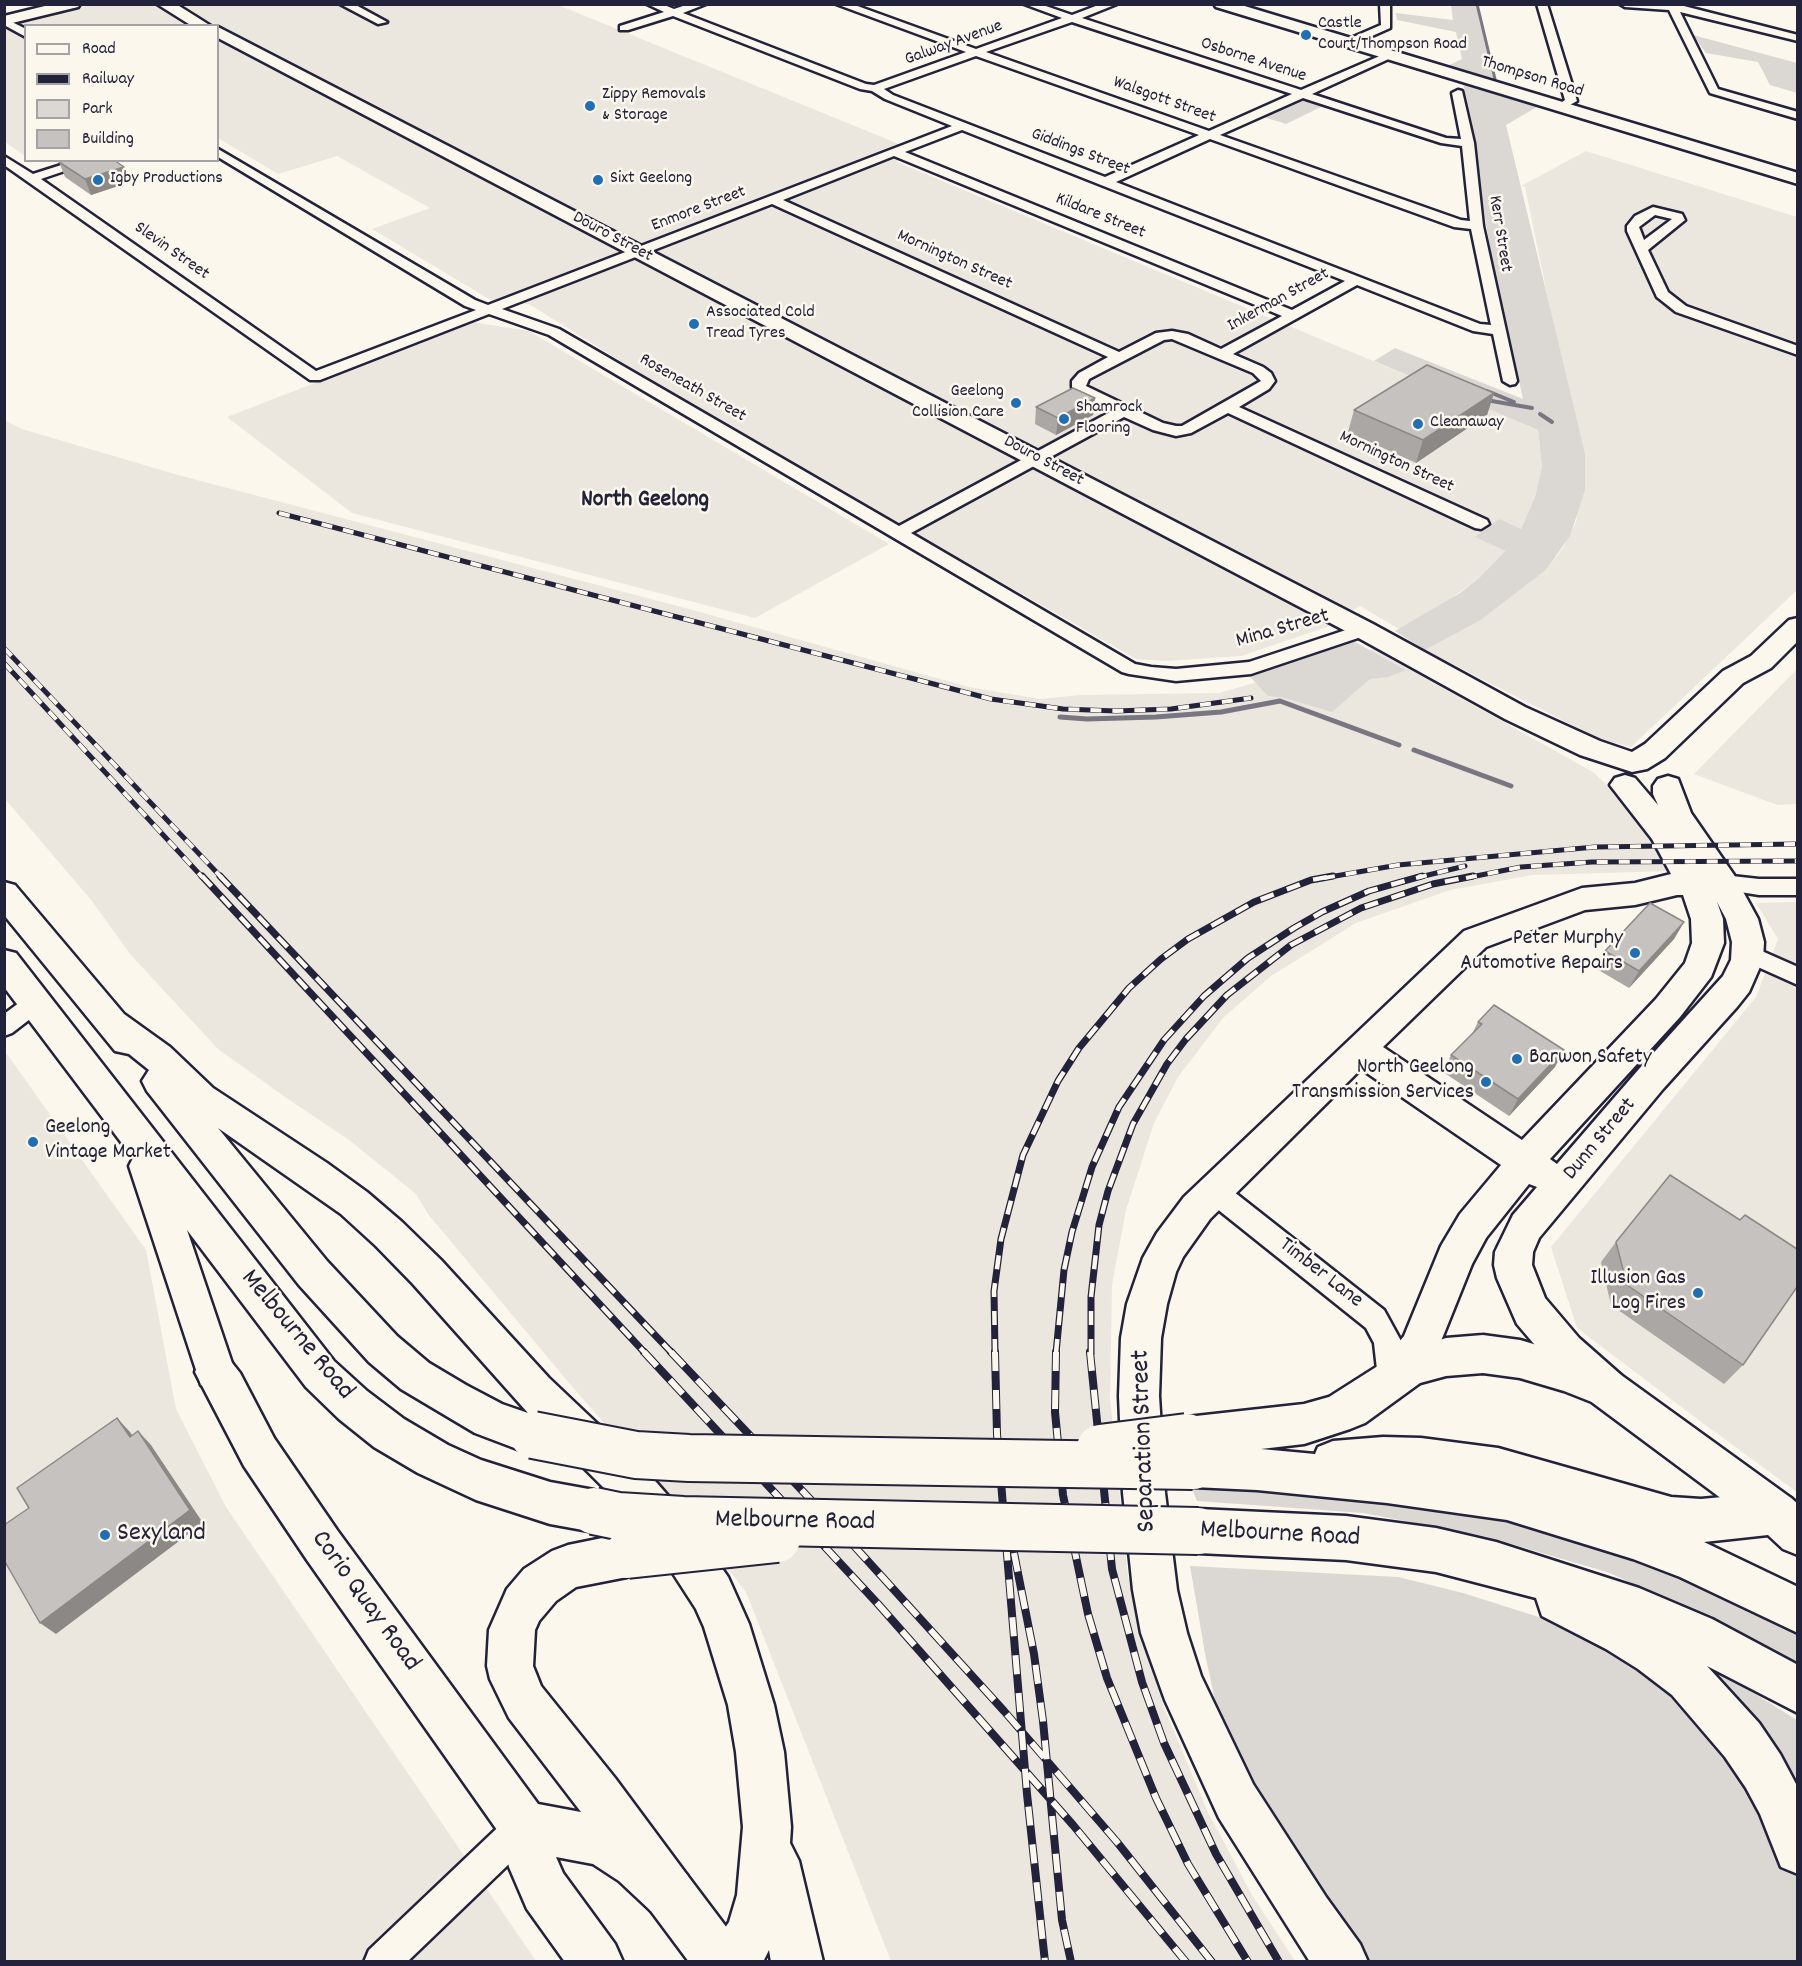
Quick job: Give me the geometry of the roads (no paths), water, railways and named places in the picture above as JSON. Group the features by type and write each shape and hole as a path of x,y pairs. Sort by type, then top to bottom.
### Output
{"main road":[{"path":"5,21 74,4"},
{"path":"164,4 200,24"},
{"name":"Thompson Road","path":"1221,4 1797,178"},
{"name":"Douro Street","path":"219,33 1364,630 1515,713 1629,772"},
{"path":"1708,943 1748,953 1742,919 1723,883 1677,816 1668,794 1668,784 1678,755 1748,683 1761,662 1797,626"},
{"path":"1629,772 1655,751 1732,678 1761,662"},
{"path":"1629,772 1655,768 1661,772 1668,784"},
{"path":"1629,772 1692,883 1723,883"},
{"name":"Separation Street","path":"1342,1962 1291,1889 1236,1802 1181,1684 1164,1633 1155,1590 1144,1493 1139,1396 1141,1338 1147,1304 1157,1270 1183,1225 1359,1049 1475,939 1582,899 1635,894 1677,884 1692,883"},
{"name":"Dunn Street","path":"1395,1376 1413,1357 1428,1331 1464,1240 1526,1162 1681,992 1699,968 1708,943 1707,919 1692,883"},
{"path":"4,893 114,1024 274,1226 383,1349 415,1376 452,1399 490,1419 533,1435 636,1455 958,1464 1190,1452 1329,1417 1350,1409 1395,1376 1434,1359 1483,1354 1520,1359 1567,1373 1607,1389 1790,1525"},
{"name":"Dunn Street","path":"1607,1389 1584,1370 1544,1330 1531,1311 1516,1278 1513,1265 1519,1239 1539,1211 1651,1079 1725,998 1745,968 1748,953"},
{"name":"Melbourne Road","path":"4,962 20,1007 137,1137 320,1374 353,1405 389,1433 433,1459 476,1479 550,1503 618,1516 683,1520 1198,1531 1346,1538 1436,1550 1573,1587 1639,1610 1696,1635 1797,1690"},
{"path":"20,1007 77,981"},
{"path":"114,1024 158,1057 201,1098 314,1174 389,1234 535,1392 627,1481 669,1529 712,1593 726,1624 751,1705 760,1752 766,1827 765,1872 758,1914 747,1940 732,1962"},
{"path":"1359,1049 1561,1187"},
{"name":"Corio Quay Road","path":"137,1137 215,1372 226,1387 259,1452 322,1545 524,1826 534,1867 545,1891 597,1962"},
{"path":"1190,1452 1257,1469 1387,1482 1507,1499 1633,1537 1690,1559 1797,1611"},
{"path":"1257,1469 1383,1457 1421,1458 1498,1469 1671,1519 1701,1521 1754,1514 1790,1525"},
{"path":"721,1962 598,1795 525,1702 513,1679 510,1666 512,1630 517,1617 523,1605 540,1585 568,1567 627,1555 895,1525"},
{"path":"1436,1550 1592,1617 1654,1653 1688,1679 1742,1740 1763,1771 1779,1801 1797,1850"},
{"path":"524,1826 602,1841 637,1863 669,1893"},
{"path":"766,1827 798,1962"}],"street":[{"path":"345,4 382,22"},
{"name":"Giddings Street","path":"652,4 864,87 875,88 889,97 961,126 1355,281 1478,328 1498,330"},
{"path":"624,28 701,4"},
{"name":"Walsgott Street","path":"841,4 1459,224 1477,226"},
{"name":"Osborne Avenue","path":"1029,4 1445,141 1468,143"},
{"name":"Galway Avenue","path":"875,88 1112,4"},
{"path":"1348,43 1386,26 1385,4"},
{"path":"1542,4 1571,101 1561,107"},
{"path":"1625,4 1690,10 1797,38"},
{"path":"1672,7 1714,91 1797,116"},
{"path":"5,21 24,33"},
{"path":"1105,182 1389,55"},
{"name":"Kerr Street","path":"1458,93 1468,143 1477,226 1510,381"},
{"name":"Enmore Street","path":"315,377 961,126"},
{"name":"Kildare Street","path":"895,152 1292,315"},
{"name":"Roseneath Street","path":"219,153 470,303 554,332 1123,665 1142,672"},
{"name":"Slevin Street","path":"4,159 315,377"},
{"path":"32,178 85,162"},
{"name":"Mornington Street","path":"773,200 1119,357"},
{"path":"1642,249 1662,294 1673,304 1797,351"},
{"name":"Inkerman Street","path":"1222,354 1355,281"},
{"path":"1161,336 1183,337 1222,354 1258,370 1266,376 1268,381 1264,386 1186,430 1176,431 1158,427 1084,392 1079,387 1079,381 1084,376 1161,336"},
{"name":"Mornington Street","path":"1228,407 1481,524"},
{"path":"899,533 1123,411"},
{"name":"Mina Street","path":"1142,672 1176,675 1260,666 1364,630"},
{"path":"1723,883 1759,887 1797,887"},
{"path":"1748,953 1797,977"},
{"path":"4,1027 20,1007"},
{"name":"Timber Lane","path":"1215,1192 1375,1319 1384,1334 1395,1376"},
{"path":"381,1962 524,1826"}],"waterway":[{"path":"1477,4 1495,79"},
{"path":"1487,391 1514,402"},
{"path":"1486,400 1532,408"},
{"path":"1540,414 1552,422"},
{"path":"1060,717 1087,719 1156,717 1221,712 1280,701 1399,745"},
{"path":"1414,750 1511,786"}],"railway":[{"path":"279,513 991,699 1063,709 1116,711 1171,709 1251,698"},
{"path":"4,648 222,878"},
{"path":"4,663 203,878"},
{"path":"1324,878 1398,865 1595,847 1798,844"},
{"path":"1466,878 1521,867 1592,862 1798,861"},
{"path":"1416,878 1465,866"},
{"path":"202,876 645,1353"},
{"path":"220,876 672,1353"},
{"path":"995,1353 994,1291 1001,1239 1023,1155 1058,1081 1079,1048 1129,988 1161,959 1188,939 1254,902 1311,880 1333,876"},
{"path":"1056,1353 1064,1270 1072,1232 1092,1167 1119,1107 1164,1040 1204,996 1248,958 1294,928 1322,912 1369,891 1422,876"},
{"path":"1091,1353 1091,1297 1099,1225 1108,1191 1133,1124 1167,1064 1186,1039 1227,995 1291,945 1361,908 1433,884 1473,876"},
{"path":"644,1352 878,1604 1025,1771"},
{"path":"671,1352 846,1537 1022,1732"},
{"path":"995,1352 997,1434 1022,1732"},
{"path":"1056,1352 1055,1412 1063,1495 1088,1614 1107,1678 1156,1798 1188,1864 1248,1962"},
{"path":"1090,1352 1112,1569 1142,1682 1164,1743 1216,1854 1279,1962"},
{"path":"1014,1553 1034,1654 1047,1761"},
{"path":"1022,1732 1047,1761"},
{"path":"1022,1732 1025,1771"},
{"path":"1047,1761 1117,1842 1212,1962"},
{"path":"1047,1761 1050,1799"},
{"path":"1025,1771 1050,1799"},
{"path":"1025,1771 1045,1962"},
{"path":"1050,1799 1186,1962"},
{"path":"1050,1799 1062,1920 1071,1962"}],"place":[{"name":"Castle Court/Thompson Road","path":"1306,35"},
{"name":"Zippy Removals & Storage","path":"590,106"},
{"name":"Igby Productions","path":"98,180"},
{"name":"Sixt Geelong","path":"598,180"},
{"name":"Associated Cold Tread Tyres","path":"694,324"},
{"name":"Geelong Collision Care","path":"1016,403"},
{"name":"Shamrock Flooring","path":"1064,419"},
{"name":"Cleanaway","path":"1418,424"},
{"name":"Peter Murphy Automotive Repairs","path":"1635,953"},
{"name":"Barwon Safety","path":"1517,1059"},
{"name":"North Geelong Transmission Services","path":"1486,1082"},
{"name":"Geelong Vintage Market","path":"33,1142"},
{"name":"Illusion Gas Log Fires","path":"1698,1293"},
{"name":"Sexyland","path":"105,1535"}],"district":[{"name":"North Geelong","path":"645,502"}]}
